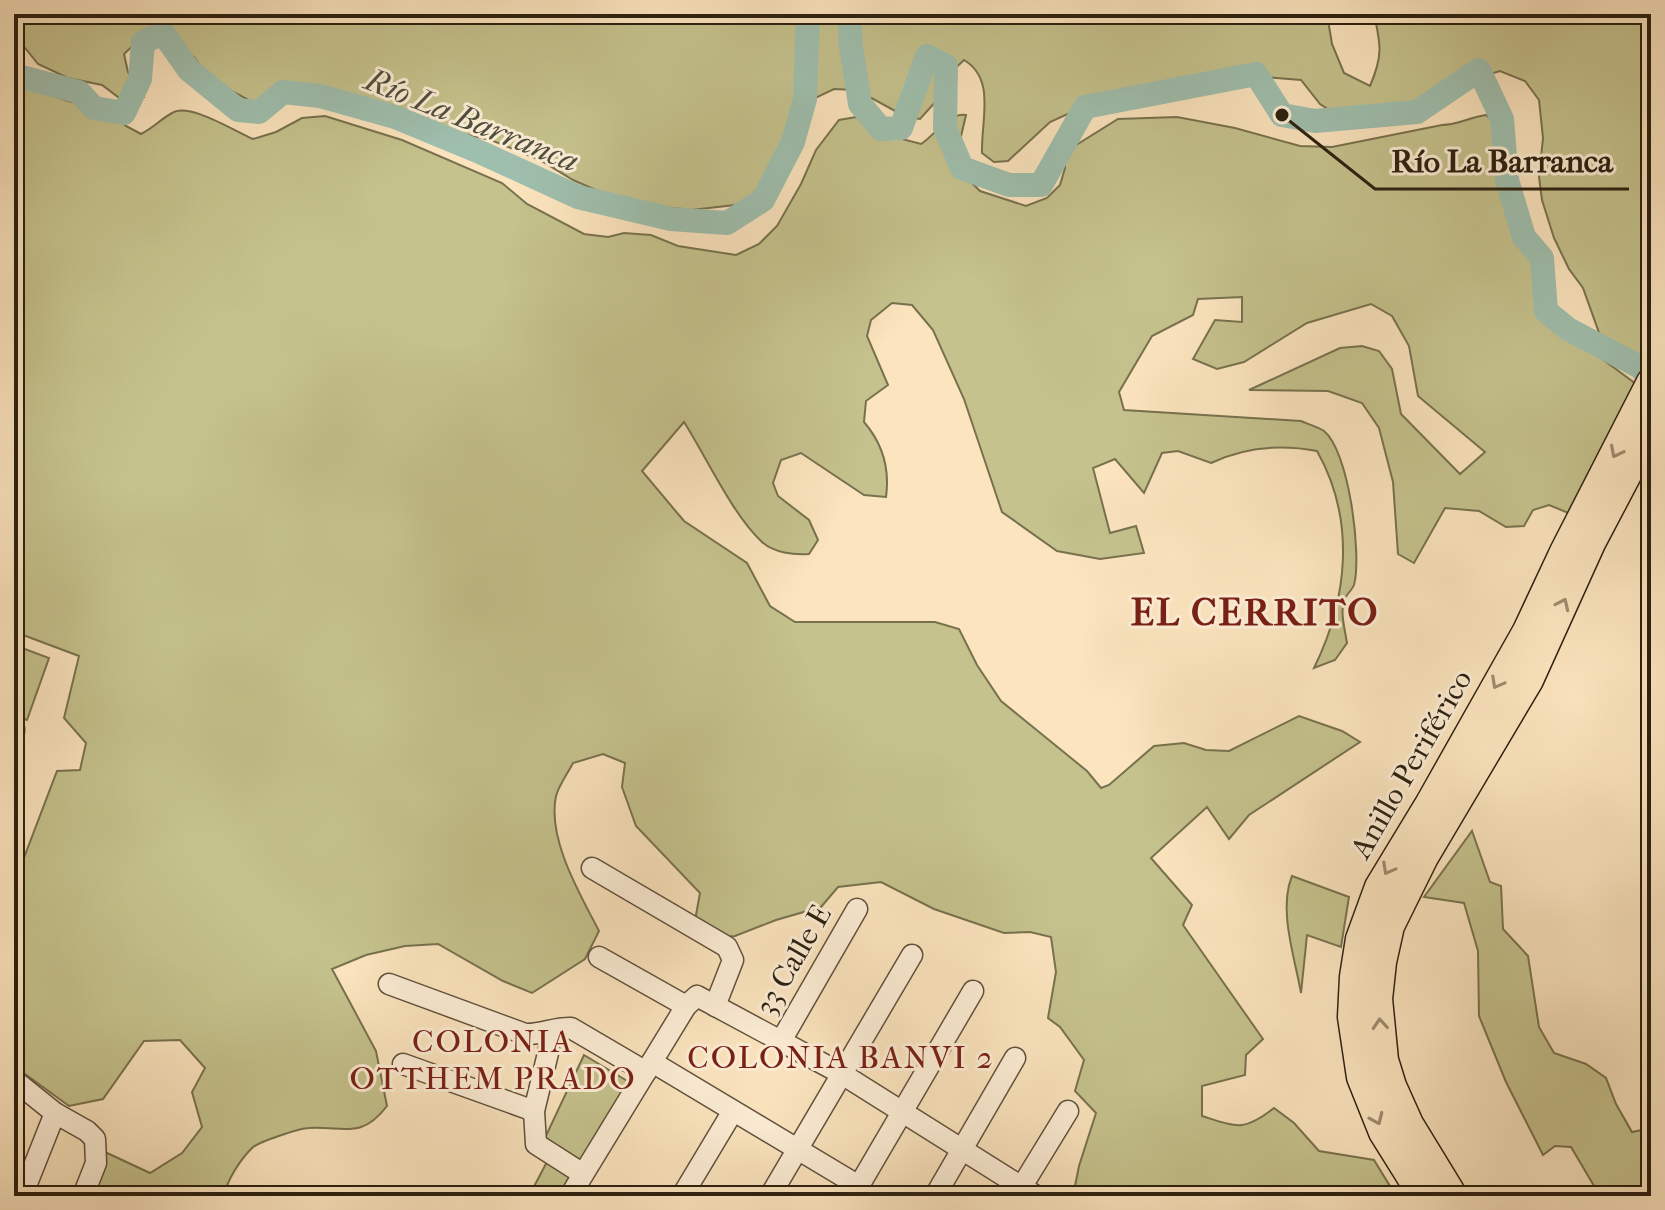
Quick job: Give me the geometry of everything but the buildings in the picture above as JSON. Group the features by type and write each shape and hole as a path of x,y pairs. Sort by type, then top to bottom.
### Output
{"highway":[{"name":"Anillo Periférico","path":"1453,1196 1409,1124 1392,1086 1380,1032 1378,999 1390,926 1424,857 1438,812 1564,552 1651,382"},
{"name":"Anillo Periférico","path":"1423,1196 1383,1132 1371,1106 1358,1062 1352,1017 1356,958 1368,911 1391,864 1438,812 1529,680 1591,543 1651,429"}],"street":[{"path":"549,1049 534,1111 535,1137 539,1148 580,1188 649,1067 730,968 733,960 727,947 592,868"},
{"name":"33 Calle E","path":"781,1041 857,909"},
{"path":"770,1196 912,955"},
{"path":"599,957 781,1041 842,1074 903,1110 1025,1193 1068,1111"},
{"path":"389,984 525,1034 536,1035 571,1028 733,1111 799,1150 856,1191 973,991"},
{"path":"935,1196 1015,1058"},
{"path":"403,1064 534,1111"},
{"path":"14,1080 55,1113 95,1139 96,1163 83,1196"},
{"path":"682,1196 733,1111"},
{"path":"22,1196 55,1113"}],"shaded area":[{"path":"14,14 1327,14 1332,44 1344,73 1370,86 1380,50 1374,14 1651,14 1651,372 1602,341 1583,288 1569,269 1554,238 1542,200 1539,177 1543,138 1539,100 1525,81 1500,71 1463,82 1433,102 1392,108 1368,118 1340,117 1320,104 1301,80 1253,76 1072,112 1050,122 1008,161 994,162 982,153 985,101 980,78 964,60 945,78 939,98 920,119 906,117 857,90 834,89 813,99 778,166 744,204 691,210 623,202 573,180 540,160 491,140 448,131 363,105 351,98 312,89 281,105 256,104 209,79 194,57 160,39 141,38 124,54 128,72 144,97 135,101 118,97 102,85 68,78 38,64 14,34"},
{"path":"14,83 68,101 107,109 126,126 141,134 168,115 180,111 200,114 253,139 276,132 302,118 325,116 402,140 502,183 527,204 584,234 608,237 624,233 651,235 678,246 736,255 759,244 777,226 816,150 839,120 856,117 891,136 921,144 948,120 966,115 958,149 963,174 980,191 1026,206 1047,198 1060,185 1065,152 1118,119 1177,117 1235,128 1300,146 1332,147 1486,115 1504,130 1513,149 1522,237 1552,316 1567,333 1651,395 1651,449 1571,514 1549,505 1533,510 1524,526 1506,527 1479,511 1445,508 1414,563 1398,554 1393,482 1379,428 1362,403 1328,391 1249,390 1340,348 1362,346 1379,351 1392,369 1401,414 1460,474 1485,452 1418,396 1409,346 1392,316 1371,304 1307,323 1244,362 1217,369 1193,359 1215,320 1242,322 1242,297 1198,299 1193,315 1152,336 1119,392 1124,410 1301,421 1324,431 1333,442 1347,481 1356,551 1354,585 1343,605 1347,643 1335,660 1314,668 1334,615 1343,560 1338,504 1317,451 1263,448 1237,453 1211,463 1178,451 1162,453 1144,493 1115,459 1093,468 1110,533 1136,526 1144,553 1100,559 1057,551 1002,512 964,399 933,330 912,305 892,303 871,320 867,336 888,385 866,401 864,422 884,457 886,497 864,495 801,453 781,460 773,483 778,496 809,520 818,540 809,554 772,549 762,542 730,501 684,422 642,471 684,521 747,563 770,606 795,622 935,622 959,629 977,665 1001,701 1087,771 1101,788 1109,785 1154,746 1184,743 1206,750 1229,751 1299,716 1342,731 1360,742 1249,815 1229,839 1207,807 1151,858 1192,905 1183,925 1263,1039 1246,1055 1245,1075 1202,1086 1202,1116 1240,1125 1255,1121 1274,1108 1294,1123 1319,1151 1374,1160 1396,1196 1073,1196 1096,1113 1075,1091 1084,1060 1060,1027 1048,1018 1056,972 1051,937 1030,932 1004,933 934,909 881,882 838,887 821,907 735,936 705,939 694,926 700,893 636,826 622,787 625,763 603,754 573,763 557,792 554,813 567,866 599,931 585,959 532,993 503,981 438,944 405,946 366,955 332,969 376,1051 387,1106 378,1117 360,1127 304,1129 256,1145 235,1170 224,1196 91,1196 105,1152 150,1173 182,1153 202,1127 192,1092 205,1068 180,1040 144,1041 103,1099 69,1106 14,1066 14,884 57,771 80,770 86,743 64,718 79,656 14,633"},
{"path":"14,645 49,658 27,720 14,715"},
{"path":"1472,831 1490,882 1501,886 1503,929 1528,956 1539,1027 1554,1053 1586,1064 1606,1078 1632,1132 1651,1128 1651,1196 1600,1196 1571,1147 1555,1146 1543,1155 1506,1082 1479,1016 1478,951 1464,903 1424,897"},
{"path":"1292,876 1349,897 1341,947 1307,935 1301,993 1287,919 1288,889"},
{"path":"584,1055 629,1082 581,1164 543,1142"},
{"path":"549,1158 576,1176 563,1196 529,1196"}],"waterway":[{"name":"Río La Barranca","path":"14,72 18,76 79,92 94,108 124,113 140,79 143,42 163,33 189,70 238,110 259,112 283,92 320,96 395,117 578,197 671,219 727,223 763,200 793,142 805,99 808,14"},
{"name":"Río La Barranca","path":"849,14 860,104 881,129 901,128 927,56 946,66 945,128 962,168 1009,185 1041,185 1085,107 1256,74 1282,115 1315,121 1417,112 1479,70 1502,119 1507,180 1524,237 1542,258 1546,311 1568,329 1640,367 1651,379"}],"place":[{"name":"Río La Barranca","path":"1282,115"}],"district":[{"name":"EL CERRITO","path":"1255,612"},
{"name":"COLONIA BANVI 2","path":"841,1057"},
{"name":"COLONIA OTTHEM PRADO","path":"493,1060"}]}
